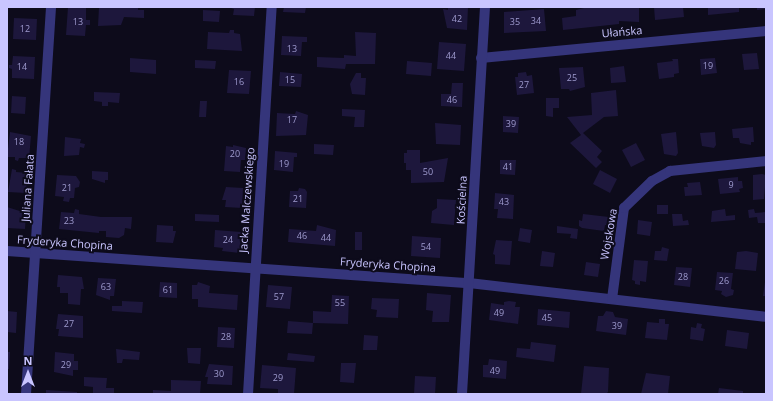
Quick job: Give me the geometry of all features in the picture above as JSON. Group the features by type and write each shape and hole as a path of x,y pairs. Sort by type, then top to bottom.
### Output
{"street":[{"name":"Juliana Fałata","path":"26,394 51,7"},
{"name":"Jacka Malczewskiego","path":"248,394 272,7"},
{"name":"Kościelna","path":"462,394 485,7"},
{"name":"Ułańska","path":"481,58 766,31"},
{"name":"Wojskowa","path":"612,299 624,208 652,181 670,171 766,161"},
{"name":"Fryderyka Chopina","path":"7,251 469,283 766,318"}],"building":[{"path":"68,7 86,7 86,20 90,20 90,25 86,25 85,36 66,35"},
{"path":"99,7 138,7 138,10 144,10 144,18 124,17 121,25 98,26"},
{"path":"228,7 255,7 254,16 233,15 234,9"},
{"path":"284,7 306,7 305,13 283,12"},
{"path":"448,7 468,7 467,30 447,28 443,9 448,10"},
{"path":"588,7 639,7 639,22 619,21 619,24 563,30 562,18 576,16 576,10"},
{"path":"654,7 683,7 684,17 655,20"},
{"path":"708,7 739,7 739,12 708,15"},
{"path":"757,7 766,7 766,9 757,10"},
{"path":"544,9 546,31 504,33 504,12"},
{"path":"203,10 220,11 219,22 203,21"},
{"path":"14,18 37,19 36,40 13,39"},
{"path":"230,30 234,30 234,33 240,34 242,51 207,49 208,32 229,33"},
{"path":"355,32 376,33 375,64 346,64 345,69 317,67 317,57 344,58 344,55 356,56"},
{"path":"282,36 307,37 307,42 302,42 301,56 281,55"},
{"path":"439,42 466,44 464,71 437,69"},
{"path":"757,53 759,69 744,70 742,54"},
{"path":"13,56 35,57 34,79 12,78 12,69 9,68 9,65 12,65"},
{"path":"130,58 156,60 156,74 130,72"},
{"path":"715,58 717,73 701,75 700,59"},
{"path":"672,59 678,59 679,73 674,74 674,77 659,79 657,63 673,61"},
{"path":"195,60 216,61 215,69 195,68"},
{"path":"407,61 432,63 431,76 406,74"},
{"path":"624,66 626,82 611,83 610,68"},
{"path":"583,67 585,87 570,91 569,89 561,89 559,68"},
{"path":"229,70 251,71 249,94 227,93"},
{"path":"280,72 302,74 301,87 279,86"},
{"path":"526,72 527,76 532,75 534,93 517,95 515,77 518,77 518,73"},
{"path":"356,73 361,73 361,78 366,78 365,95 352,94 350,84"},
{"path":"452,83 463,83 462,107 441,106 441,94 451,94"},
{"path":"616,90 618,116 604,117 583,133 602,151 597,157 602,162 596,168 570,143 581,135 567,117 592,115 591,93"},
{"path":"94,92 120,93 119,103 108,102 108,106 102,106 102,102 94,101"},
{"path":"12,96 26,97 25,114 11,113"},
{"path":"546,98 559,98 559,108 553,108 553,117 546,116"},
{"path":"200,101 207,101 206,117 199,117"},
{"path":"342,109 365,110 364,127 354,127 355,117 342,116"},
{"path":"296,111 308,115 306,135 276,136 277,113 295,114"},
{"path":"503,116 519,117 518,133 503,132"},
{"path":"435,123 461,125 460,145 436,144"},
{"path":"753,127 754,142 751,142 751,145 740,143 739,138 733,138 732,129"},
{"path":"10,132 31,136 29,158 19,158 18,161 15,160 15,157 7,157"},
{"path":"676,132 678,153 676,156 664,154 661,134"},
{"path":"715,132 716,145 714,148 702,146 700,133"},
{"path":"65,137 81,139 80,143 85,144 84,148 80,147 79,155 64,156"},
{"path":"636,143 645,160 631,167 622,150"},
{"path":"314,144 334,145 333,155 314,154"},
{"path":"233,145 246,148 245,160 241,160 240,172 224,171 226,146 233,147"},
{"path":"407,150 420,150 420,163 448,158 444,182 411,183 411,170 406,170 406,163 404,163 404,153 407,153"},
{"path":"275,151 297,153 297,157 294,157 293,172 274,170"},
{"path":"500,160 516,160 515,175 500,174"},
{"path":"12,169 16,170 16,172 28,173 26,193 8,192"},
{"path":"600,170 617,179 610,193 593,184"},
{"path":"92,171 108,172 108,180 105,180 105,183 92,179"},
{"path":"57,175 76,176 80,182 79,187 75,188 74,198 70,198 69,202 63,201 64,197 55,196"},
{"path":"753,175 766,175 764,199 753,200"},
{"path":"738,177 738,181 742,181 743,188 739,189 740,192 720,194 718,179"},
{"path":"700,182 702,195 685,196 684,187 688,187 687,183"},
{"path":"226,187 243,188 242,208 225,207 226,200 222,200"},
{"path":"299,188 305,189 307,192 306,208 289,207 290,191 298,191"},
{"path":"495,193 514,195 513,219 497,218 498,209 494,209"},
{"path":"437,199 456,200 454,225 431,223 432,211 437,208"},
{"path":"657,205 668,205 668,214 657,214"},
{"path":"7,207 26,213 25,229 7,228"},
{"path":"75,209 79,210 79,214 101,217 132,217 131,229 125,228 124,235 119,238 106,237 106,231 99,231 99,233 59,229 61,212 74,213"},
{"path":"725,209 726,216 735,215 735,220 711,222 712,211"},
{"path":"754,209 755,213 766,212 766,223 758,223 757,217 749,218 748,210"},
{"path":"195,214 219,215 219,222 195,221"},
{"path":"583,214 609,217 608,225 605,225 604,231 582,228 579,226 579,220 582,221"},
{"path":"672,214 682,214 683,221 688,220 689,225 673,226"},
{"path":"638,220 652,222 650,236 637,234"},
{"path":"157,225 173,226 173,231 176,231 173,243 156,242"},
{"path":"317,225 336,230 335,246 288,242 289,229 316,231"},
{"path":"557,226 578,229 577,239 570,238 571,234 557,233"},
{"path":"520,228 532,230 530,243 518,241"},
{"path":"215,230 241,232 240,253 222,251 223,248 214,247"},
{"path":"355,232 362,232 362,250 355,250"},
{"path":"412,236 441,238 440,258 411,256"},
{"path":"496,240 512,241 510,265 495,264 495,255 493,254"},
{"path":"662,247 669,249 667,261 654,260 655,251 661,251"},
{"path":"542,251 555,253 553,267 540,266"},
{"path":"746,251 758,253 756,271 735,269 737,252"},
{"path":"634,260 648,261 646,282 640,281 640,285 635,284 635,281 632,280"},
{"path":"586,262 600,264 598,277 584,275"},
{"path":"676,267 692,268 690,287 674,285"},
{"path":"717,272 733,273 731,289 734,290 733,295 726,297 721,294 722,291 715,290"},
{"path":"58,275 82,277 84,289 81,289 80,305 68,304 68,293 60,293 60,287 57,287"},
{"path":"98,278 116,279 114,296 110,296 110,300 96,295"},
{"path":"160,282 177,283 177,298 159,297"},
{"path":"198,282 210,286 209,293 238,295 237,310 198,307 198,299 192,299 192,285 197,285"},
{"path":"765,282 766,296 763,296"},
{"path":"268,285 292,287 290,309 266,307"},
{"path":"427,293 451,295 449,322 432,322 433,311 426,310"},
{"path":"332,295 349,296 348,324 313,323 313,311 331,312"},
{"path":"372,298 399,299 398,318 376,317 377,310 371,309"},
{"path":"122,301 143,302 142,313 112,311 112,306 122,306"},
{"path":"504,302 516,302 515,307 520,307 518,324 489,320 491,303 504,305"},
{"path":"538,309 570,312 569,328 537,325"},
{"path":"7,311 17,312 16,333 7,332"},
{"path":"606,311 613,312 615,317 628,319 626,335 596,331 598,316 603,316"},
{"path":"58,314 83,316 83,338 58,336 59,329 56,329"},
{"path":"659,319 665,319 665,324 669,324 667,340 645,338 647,322 659,323"},
{"path":"288,321 313,323 312,334 287,333"},
{"path":"697,323 702,324 701,328 705,329 703,341 690,339 691,327 696,328"},
{"path":"218,327 235,328 234,348 217,347"},
{"path":"727,330 749,333 747,349 725,346"},
{"path":"364,335 378,336 377,350 363,350"},
{"path":"531,342 556,345 554,362 516,357 517,348 530,349"},
{"path":"187,348 201,348 200,364 188,363"},
{"path":"116,349 140,352 139,360 123,359 122,363 117,363"},
{"path":"7,352 10,352 9,369 7,369"},
{"path":"55,352 74,354 74,361 78,361 78,370 73,370 73,376 54,372"},
{"path":"288,353 315,356 314,362 287,360"},
{"path":"489,359 507,361 506,379 483,377 483,365 488,365"},
{"path":"341,363 356,363 354,383 340,382"},
{"path":"209,364 233,366 232,385 207,384 208,377 205,377"},
{"path":"262,365 296,368 294,394 278,394 278,389 260,388"},
{"path":"584,366 609,368 608,392 606,394 581,394"},
{"path":"646,373 670,376 668,394 641,394"},
{"path":"415,376 436,377 435,394 414,394"},
{"path":"84,377 107,378 106,388 114,388 114,394 93,394 93,387 84,386"},
{"path":"171,380 201,381 200,394 153,394 153,390 171,391"},
{"path":"719,388 743,391 743,394 718,394"},
{"path":"46,390 77,392 77,394 46,394"}]}
